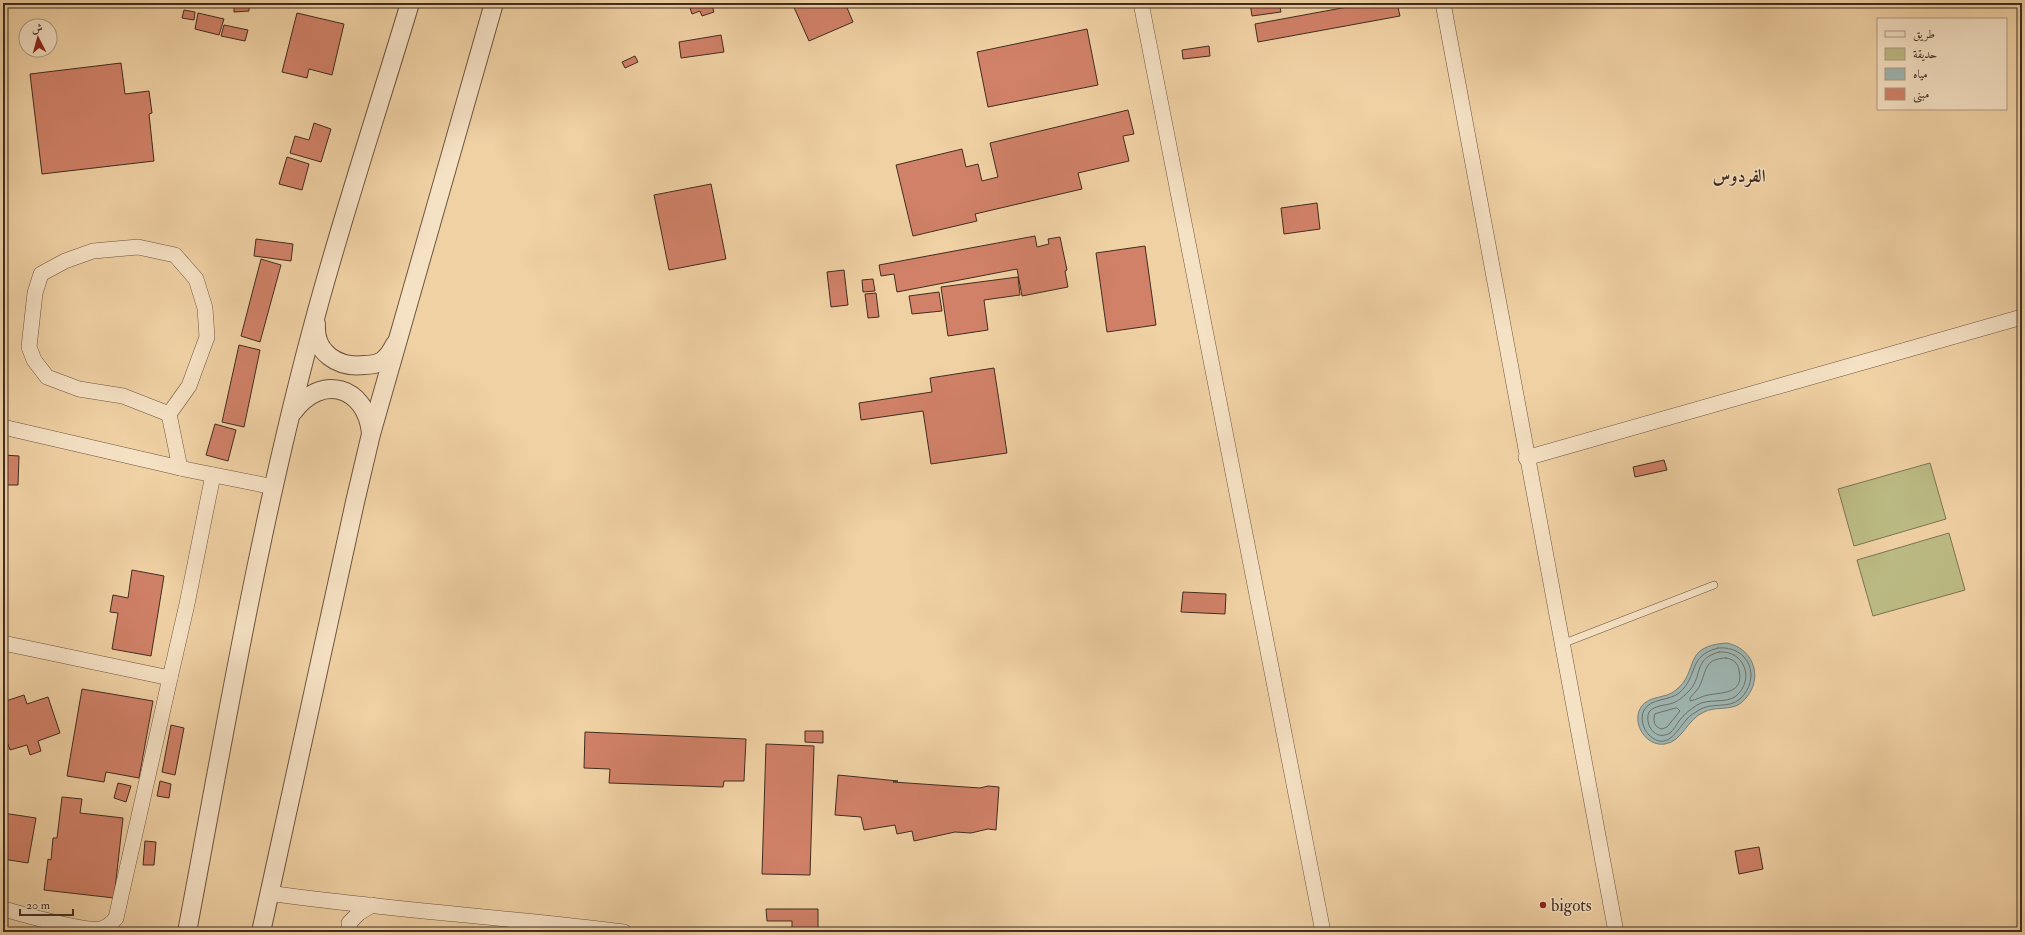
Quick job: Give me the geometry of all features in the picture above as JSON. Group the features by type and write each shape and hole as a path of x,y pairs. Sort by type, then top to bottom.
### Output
{"street":[{"path":"186,932 251,596 274,487 317,312 410,3"},
{"path":"261,932 355,502 372,434 495,3"},
{"path":"1141,3 1323,932"},
{"path":"1443,3 1526,458 1616,932"},
{"path":"168,414 123,396 79,389 47,377 34,360 29,347 35,293 41,274 65,261 93,251 138,247 175,255 196,280 205,308 207,337 189,386 168,414 180,468"},
{"path":"317,312 317,342 323,352 333,360 344,365 356,366 381,361 390,353 399,338"},
{"path":"1526,458 2022,318"},
{"path":"292,414 298,405 311,394 330,390 339,390 350,394 360,402 370,421 372,434"},
{"path":"3,427 180,468 274,487"},
{"path":"3,909 86,928 101,929 109,926 116,918 188,604 213,475"},
{"path":"3,644 170,678"},
{"path":"269,893 330,902 372,905 624,932"},
{"path":"351,932 349,923 359,913 372,905"}],"lane":[{"path":"1562,644 1714,585"}],"green space":[{"path":"1930,463 1946,519 1854,546 1838,489"},
{"path":"1949,533 1965,590 1873,616 1857,560"}],"water":[{"path":"1727,643 1737,646 1751,659 1755,677 1753,686 1748,695 1741,703 1733,707 1708,710 1698,715 1676,739 1671,742 1658,744 1646,738 1639,727 1638,720 1638,713 1644,703 1672,693 1676,690 1688,675 1693,660 1703,649 1713,645"}],"building":[{"path":"234,3 249,3 249,11 234,12"},
{"path":"702,3 711,3 714,12 702,16 700,11 692,14 690,8"},
{"path":"792,3 845,3 853,22 809,41"},
{"path":"1250,3 1279,3 1281,12 1252,16"},
{"path":"1369,3 1397,3 1400,16 1258,42 1255,24"},
{"path":"184,10 195,12 194,20 182,18"},
{"path":"198,13 224,19 219,35 195,29"},
{"path":"297,13 344,24 332,75 309,69 307,78 282,72"},
{"path":"224,25 248,30 245,41 221,36"},
{"path":"1087,29 1098,85 988,107 977,52"},
{"path":"721,35 724,52 681,58 679,42"},
{"path":"1209,46 1210,56 1183,59 1182,50"},
{"path":"635,56 638,62 625,68 622,62"},
{"path":"121,63 125,94 149,91 152,113 149,114 154,161 42,174 30,74"},
{"path":"1128,110 1134,134 1123,136 1129,161 1078,173 1082,189 975,214 977,221 913,236 896,165 962,149 966,167 978,164 982,181 998,177 990,143"},
{"path":"314,123 331,129 321,162 290,153 295,136 309,140"},
{"path":"287,157 309,164 302,190 279,184"},
{"path":"711,184 726,259 669,270 654,195"},
{"path":"1317,203 1320,229 1284,234 1281,208"},
{"path":"1035,236 1037,247 1049,244 1048,239 1060,237 1067,270 1065,271 1068,287 1022,296 1017,269 897,292 894,274 881,276 879,265"},
{"path":"256,239 293,244 291,261 254,256"},
{"path":"1145,246 1156,325 1107,332 1096,253"},
{"path":"261,259 281,265 260,342 241,336"},
{"path":"844,270 848,305 831,307 827,272"},
{"path":"1018,277 1020,295 984,300 988,330 948,336 941,287"},
{"path":"873,279 875,291 863,292 862,280"},
{"path":"939,292 942,311 912,314 909,296"},
{"path":"876,293 879,317 868,318 865,294"},
{"path":"239,345 260,350 244,427 222,422"},
{"path":"994,368 1007,453 931,464 923,411 861,420 859,403 932,392 930,378"},
{"path":"215,424 236,430 228,461 206,455"},
{"path":"3,455 19,456 18,485 3,485"},
{"path":"1664,460 1667,470 1635,477 1633,467"},
{"path":"132,570 164,576 151,656 112,649 118,613 110,612 113,595 128,598"},
{"path":"1183,592 1226,594 1225,614 1181,612"},
{"path":"82,689 153,701 139,778 106,772 104,782 67,776"},
{"path":"24,695 27,704 48,697 60,733 38,741 41,751 30,755 27,745 10,750 3,730 3,702"},
{"path":"171,725 184,728 175,775 162,772"},
{"path":"805,731 823,731 823,743 805,742"},
{"path":"585,732 746,739 744,781 724,781 723,787 609,783 610,769 584,768"},
{"path":"766,744 814,746 810,875 762,874"},
{"path":"838,775 898,781 893,782 980,788 988,786 999,787 996,830 988,829 971,833 955,832 914,841 912,831 897,834 895,825 864,830 861,817 835,815"},
{"path":"160,781 171,784 169,798 157,796"},
{"path":"118,783 131,786 126,802 114,798"},
{"path":"62,797 82,799 80,813 123,818 114,898 44,890 48,859 51,860 53,838 57,838"},
{"path":"3,813 36,818 28,863 3,859"},
{"path":"145,841 156,842 154,865 143,865"},
{"path":"1759,847 1763,869 1739,874 1735,851"},
{"path":"766,909 818,909 818,928 792,928 792,921 767,921"}],"place":[{"name":"bigots","path":"1543,905"}],"district":[{"name":"الفردوس","path":"1739,176"}]}
